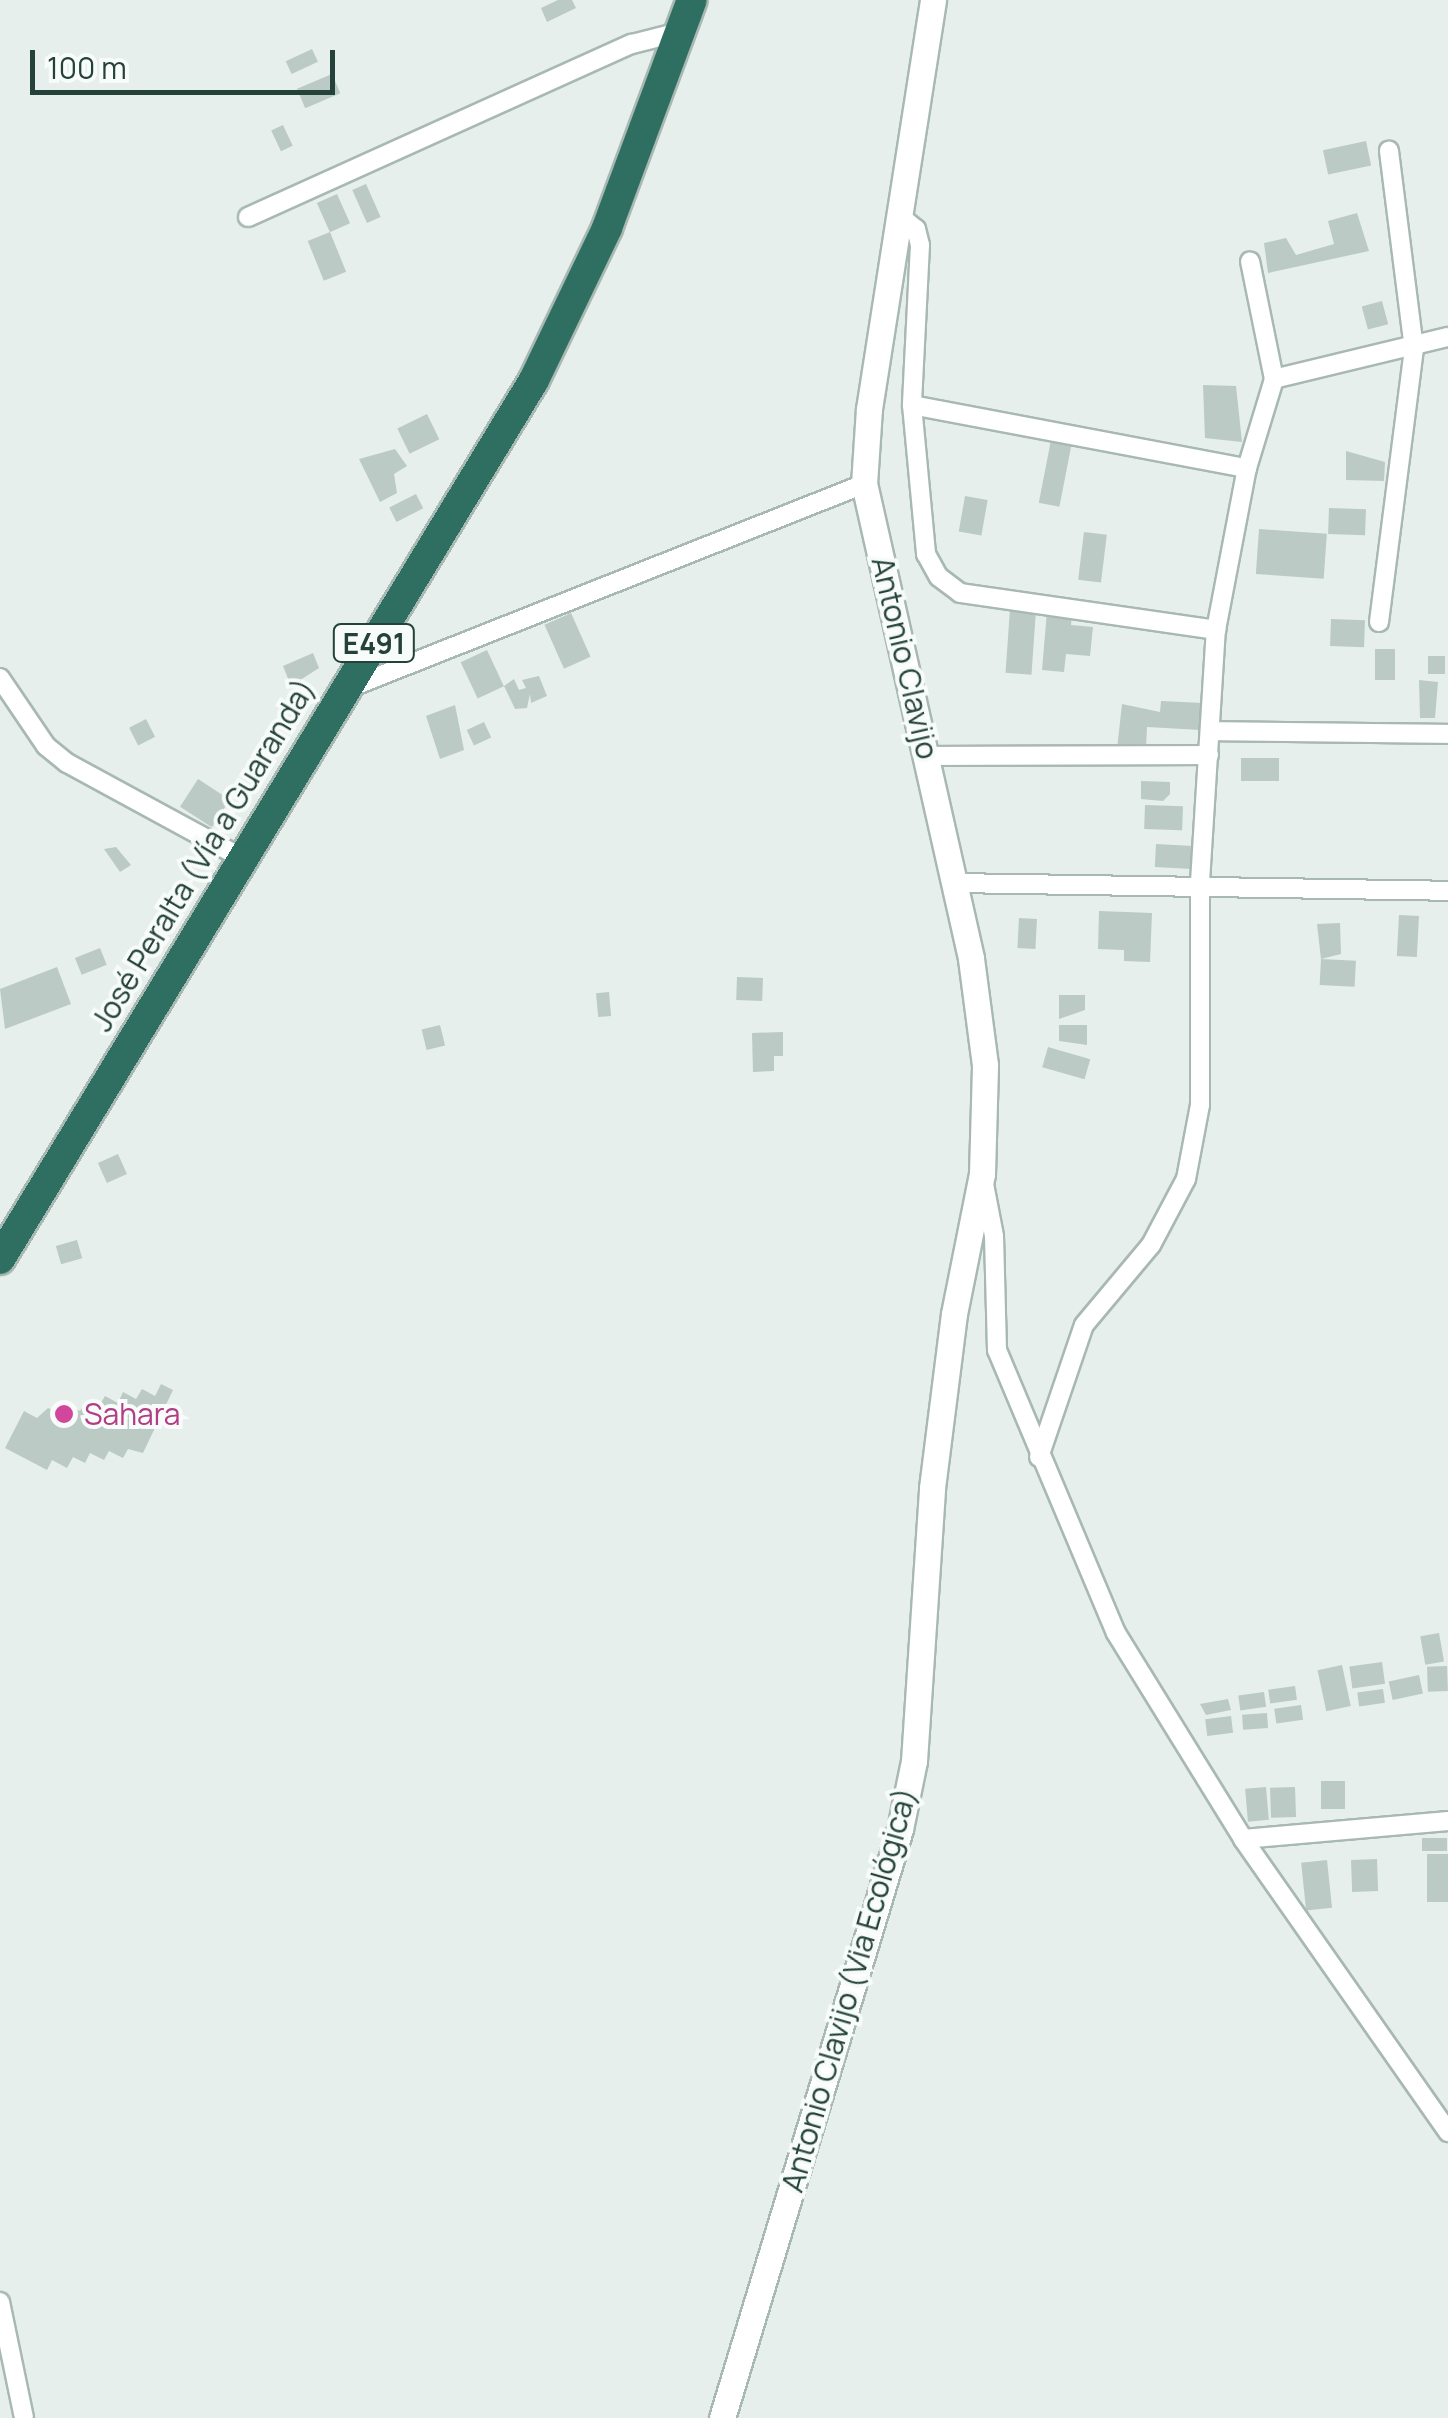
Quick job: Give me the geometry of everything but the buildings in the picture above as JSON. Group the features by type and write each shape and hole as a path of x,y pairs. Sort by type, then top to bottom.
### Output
{"highway":[{"name":"José Peralta (Vía a Guaranda)","path":"0,1259 534,380 607,228 686,10"}],"main road":[{"name":"Antonio Clavijo","path":"933,0 870,409 864,484 928,756 985,1065 982,1174 954,1314"},
{"name":"Antonio Clavijo (Via Ecológica)","path":"722,2418 900,1830 914,1761 932,1488 954,1314"}],"street":[{"path":"248,216 632,44 686,10"},
{"path":"1379,622 1414,349 1389,151"},
{"path":"901,217 916,228 920,245 912,406 926,554 939,577 960,593 1216,630"},
{"path":"1038,1457 1084,1325 1151,1245 1186,1179 1201,1086 1200,882 1216,630 1247,468 1274,379 1250,261"},
{"path":"1274,379 1414,349 1448,337"},
{"path":"912,406 1247,468"},
{"path":"344,690 864,484"},
{"path":"0,678 46,746 66,763 242,858"},
{"path":"1210,731 1448,734"},
{"path":"928,756 1209,755"},
{"path":"952,882 1200,882 1448,891"},
{"path":"982,1174 994,1236 994,1336 1038,1457 1116,1633 1242,1839 1448,2132"},
{"path":"1242,1839 1448,1821"},
{"path":"0,2302 24,2418"}],"place":[{"name":"Sahara","path":"64,1414"}]}
